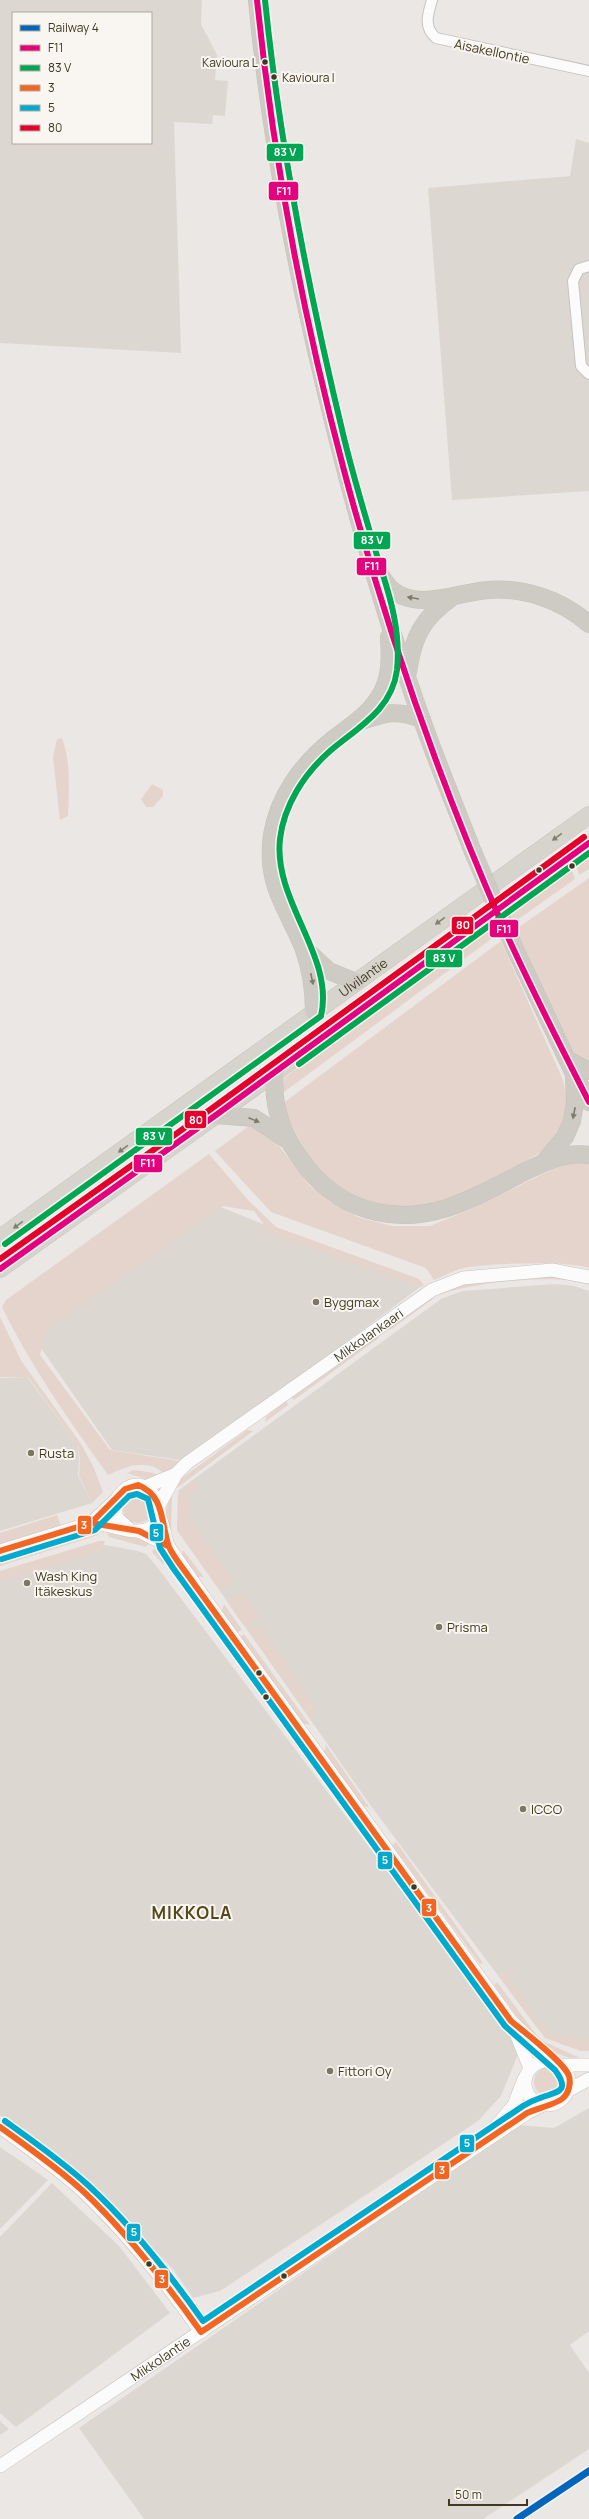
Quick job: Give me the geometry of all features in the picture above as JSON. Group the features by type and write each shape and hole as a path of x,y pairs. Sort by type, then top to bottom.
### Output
{"highway":[{"path":"257,0 278,159 292,241 339,449 388,618 422,719 473,852 514,947 577,1068 589,1102"},
{"path":"372,564 391,588 398,594 409,598 451,598 488,590 526,592 559,604 589,624"},
{"path":"408,677 411,652 422,626 430,616 451,598"},
{"path":"314,1012 313,982 302,946 280,901 274,882 272,836 286,796 296,776 311,758 356,723 380,696 388,678 390,653 388,618"},
{"path":"356,723 384,713 395,712 422,719"},
{"path":"302,946 329,971 356,982"},
{"path":"544,1162 565,1137 572,1121 575,1103 577,1068"},
{"path":"275,1072 274,1103 289,1140 313,1175 339,1198 369,1210 402,1215 448,1209 544,1162 569,1156 589,1155"},
{"path":"216,1115 254,1118 289,1140"}],"main road":[{"name":"Ulvilantie","path":"0,1238 589,815"},
{"name":"Ulvilantie","path":"0,1269 216,1115 589,843"}],"street":[{"name":"Aisakellontie","path":"432,0 427,24 430,32 436,38 589,71"},
{"path":"589,266 579,269 573,281 581,366 589,374"},
{"name":"Mikkolankaari","path":"159,1509 176,1474 187,1463 432,1290 463,1278 552,1270 589,1277"},
{"name":"Mikkolankaari","path":"145,1487 176,1474"},
{"path":"0,1551 91,1523 116,1500 120,1494 131,1486 145,1487 154,1493 168,1546 511,2021 558,2063 569,2076 568,2090"},
{"path":"116,1500 116,1517 134,1530 168,1546"},
{"path":"91,1523 134,1530 149,1528 156,1521 159,1509"},
{"path":"511,2021 528,2072 526,2091 530,2098 543,2105 559,2102 568,2090 589,2079"},
{"path":"528,2072 541,2061 589,2065"},
{"name":"Mikkolantie","path":"480,2145 514,2105 528,2072"},
{"name":"Mikkolantie","path":"0,2466 527,2113 543,2105"},
{"path":"0,2127 46,2160 84,2192 147,2258 201,2332"}],"shaded area":[{"path":"0,0 202,0 201,24 217,55 215,80 228,81 225,116 213,115 212,124 174,122 181,353 0,343"},
{"path":"576,139 589,143 589,491 452,500 428,188 570,176"},
{"path":"62,738 67,757 69,796 68,816 60,820 53,757 57,739"},
{"path":"152,784 163,790 163,796 153,807 146,807 141,799"},
{"path":"589,858 589,869 579,875 577,868"},
{"path":"572,870 575,879 513,923 508,912"},
{"path":"589,878 589,1064 583,1062 569,1048 515,930"},
{"path":"494,922 498,934 280,1095 285,1077"},
{"path":"501,941 562,1078 566,1092 567,1106 563,1126 559,1133 549,1145 529,1159 478,1188 446,1202 431,1206 399,1208 383,1206 352,1197 339,1189 327,1179 307,1153 282,1104"},
{"path":"253,1123 273,1138 310,1186 330,1202 358,1217 392,1226 430,1226 473,1208 563,1164 589,1162 589,1268 545,1263 486,1265 459,1269 434,1280 426,1268 271,1212 215,1151"},
{"path":"209,1154 248,1200 276,1227 419,1279 424,1285 421,1287 271,1234 254,1211 223,1206 46,1330 40,1355 110,1450 179,1461 165,1474 151,1466 137,1465 108,1475 38,1372 2,1307 6,1300"},
{"path":"218,1206 420,1287 317,1364 180,1460 112,1450 34,1338"},
{"path":"553,1275 589,1280 589,1285 575,1281 536,1279 492,1283 439,1295 437,1292 452,1285"},
{"path":"555,1284 574,1286 589,1291 589,2051 564,2045 538,2029 371,1806 177,1530 179,1490 441,1299 463,1291"},
{"path":"431,1296 433,1299 390,1330 388,1327"},
{"path":"0,1317 22,1362 81,1444 93,1466 103,1492 92,1503 79,1476 80,1459 77,1444 29,1378 0,1377"},
{"path":"377,1335 379,1338 294,1400 292,1397"},
{"path":"0,1378 28,1378 77,1444 79,1459 78,1476 92,1503 0,1531"},
{"path":"286,1400 288,1405 265,1422 266,1417"},
{"path":"247,1430 253,1431 177,1488 181,1479"},
{"path":"134,1470 154,1473 158,1476 149,1480 127,1473"},
{"path":"193,1480 198,1487 187,1495 192,1505 189,1507 188,1516 233,1581 220,1590 177,1530 178,1494"},
{"path":"138,1493 149,1497 153,1508 149,1519 138,1523 127,1519 123,1508 127,1497"},
{"path":"172,1495 171,1531 166,1518 166,1508"},
{"path":"57,1515 61,1527 0,1545 0,1533"},
{"path":"100,1530 98,1535 0,1566 0,1559 43,1549"},
{"path":"106,1530 118,1531 150,1543 146,1547 109,1537"},
{"path":"99,1541 105,1541 101,1551 0,1582 0,1571"},
{"path":"105,1545 138,1551 146,1554 154,1563 503,2024 519,2052 501,2096 478,2121 220,2291 193,2298 173,2269 89,2183 0,2115 0,1575"},
{"path":"155,1548 169,1560 163,1564 152,1552"},
{"path":"183,1550 204,1577 197,1577 182,1554"},
{"path":"180,1582 187,1584 226,1639 223,1642"},
{"path":"242,1596 248,1599 259,1617 245,1627 227,1602 234,1597"},
{"path":"224,1604 242,1630 237,1633 221,1613"},
{"path":"259,1624 314,1707 314,1723 249,1631"},
{"path":"244,1634 310,1725 301,1723 239,1638"},
{"path":"230,1645 290,1727 289,1735 226,1648"},
{"path":"326,1745 369,1807 362,1806 324,1752"},
{"path":"396,1842 483,1963 480,1964 392,1845"},
{"path":"512,1968 514,1971 507,1976 540,2025 544,2023 546,2027 545,2033 588,2040 589,2038 589,2051 581,2051 545,2038 500,1977"},
{"path":"497,1982 537,2036 533,2039 494,1985"},
{"path":"542,2041 578,2057 580,2062 549,2050"},
{"path":"549,2067 560,2071 564,2082 560,2093 549,2097 538,2093 534,2082 538,2071"},
{"path":"589,2108 589,2331 570,2345 589,2373 589,2449 483,2519 144,2519 79,2428 517,2125 554,2128"},
{"path":"0,2147 48,2180 0,2229"},
{"path":"52,2183 119,2246 170,2313 16,2427 0,2413 0,2237"},
{"path":"0,2421 9,2429 0,2435"}],"rail line":[{"name":"4","path":"517,2519 589,2471"}],"transit line":[{"name":"F11","path":"257,0 272,118 291,236 315,354 344,471 378,588 415,702 457,814 502,924 544,1014 589,1102"},
{"path":"5,1244 321,1016 323,994 320,972 285,885 280,862 280,839 282,826 291,802 304,780 330,751 362,726 381,707 394,684 397,670 398,656 394,614 348,453 331,384 297,220 287,165 271,55 265,0"},
{"name":"80","path":"0,1259 211,1109 584,837"},
{"name":"F11","path":"0,1269 216,1115 589,843"},
{"path":"299,1064 589,853"},
{"name":"3","path":"0,2127 64,2175 100,2208 146,2259 201,2332 527,2113 561,2100 567,2093 570,2085 569,2076 560,2063 511,2021 179,1563 169,1547 160,1510 153,1495 138,1485 125,1489 91,1523"},
{"name":"5","path":"2,1559 95,1530 129,1496 137,1494 148,1499 160,1548 173,1568 505,2026 555,2070 562,2083 562,2087 556,2093 523,2106 203,2321 149,2250 105,2201 48,2152 5,2121"},
{"name":"3","path":"0,1551 91,1523 139,1531 168,1546"}],"place":[{"name":"Kavioura L","path":"265,62"},
{"name":"Kavioura I","path":"274,77"},
{"name":"Byggmax","path":"316,1302"},
{"name":"Rusta","path":"31,1453"},
{"name":"Wash King Itäkeskus","path":"27,1583"},
{"name":"Prisma","path":"439,1627"},
{"name":"ICCO","path":"523,1809"},
{"name":"Fittori Oy","path":"330,2071"}],"district":[{"name":"MIKKOLA","path":"192,1913"}]}
